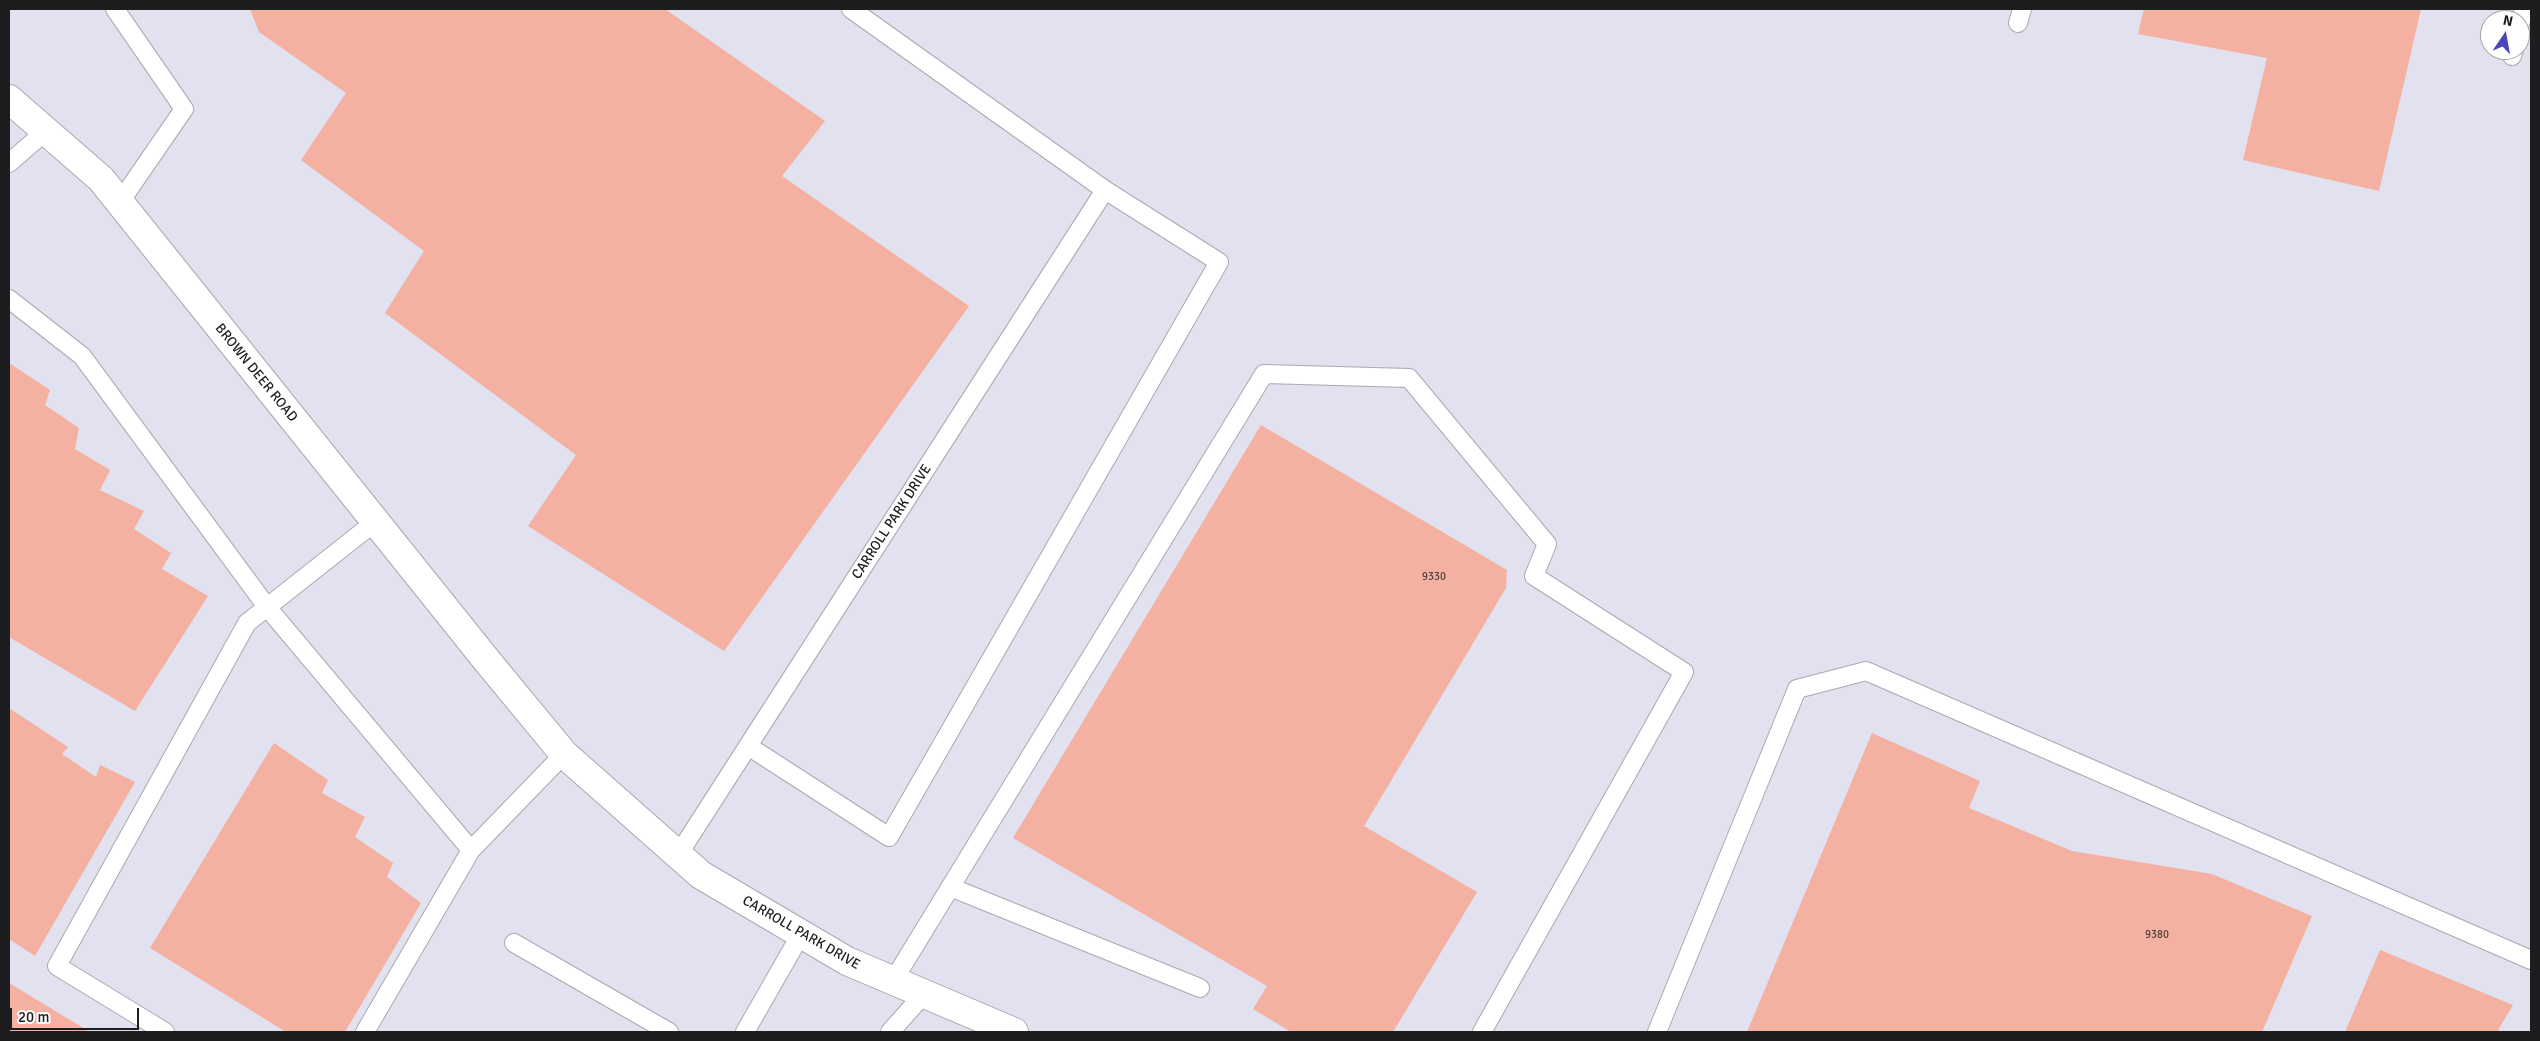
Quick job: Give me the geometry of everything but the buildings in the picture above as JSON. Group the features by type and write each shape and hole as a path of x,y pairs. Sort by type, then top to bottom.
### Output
{"street":[{"name":"BROWN DEER ROAD","path":"9,99 101,179 488,662"},
{"name":"CARROLL PARK DRIVE","path":"488,662 564,754 701,875 848,962 1014,1032"}],"lane":[{"path":"115,9 184,108 120,202"},
{"path":"748,746 889,837 1219,262 1105,190 851,9"},
{"path":"9,163 46,131"},
{"name":"CARROLL PARK DRIVE","path":"678,855 1105,190"},
{"path":"9,299 82,356 267,607 471,850"},
{"path":"892,981 1264,374 1409,378 1547,544 1534,576 1684,672 1482,1032"},
{"path":"165,1032 57,966 246,623 375,522"},
{"path":"1658,1032 1797,690 1866,671 2531,960"},
{"path":"365,1032 471,850 564,754"},
{"path":"950,887 1200,988"},
{"path":"745,1032 801,934"},
{"path":"514,943 669,1032"},
{"path":"890,1032 924,994"}],"shaded area":[{"path":"9,9 2531,9 2531,1032 9,1032"}]}
